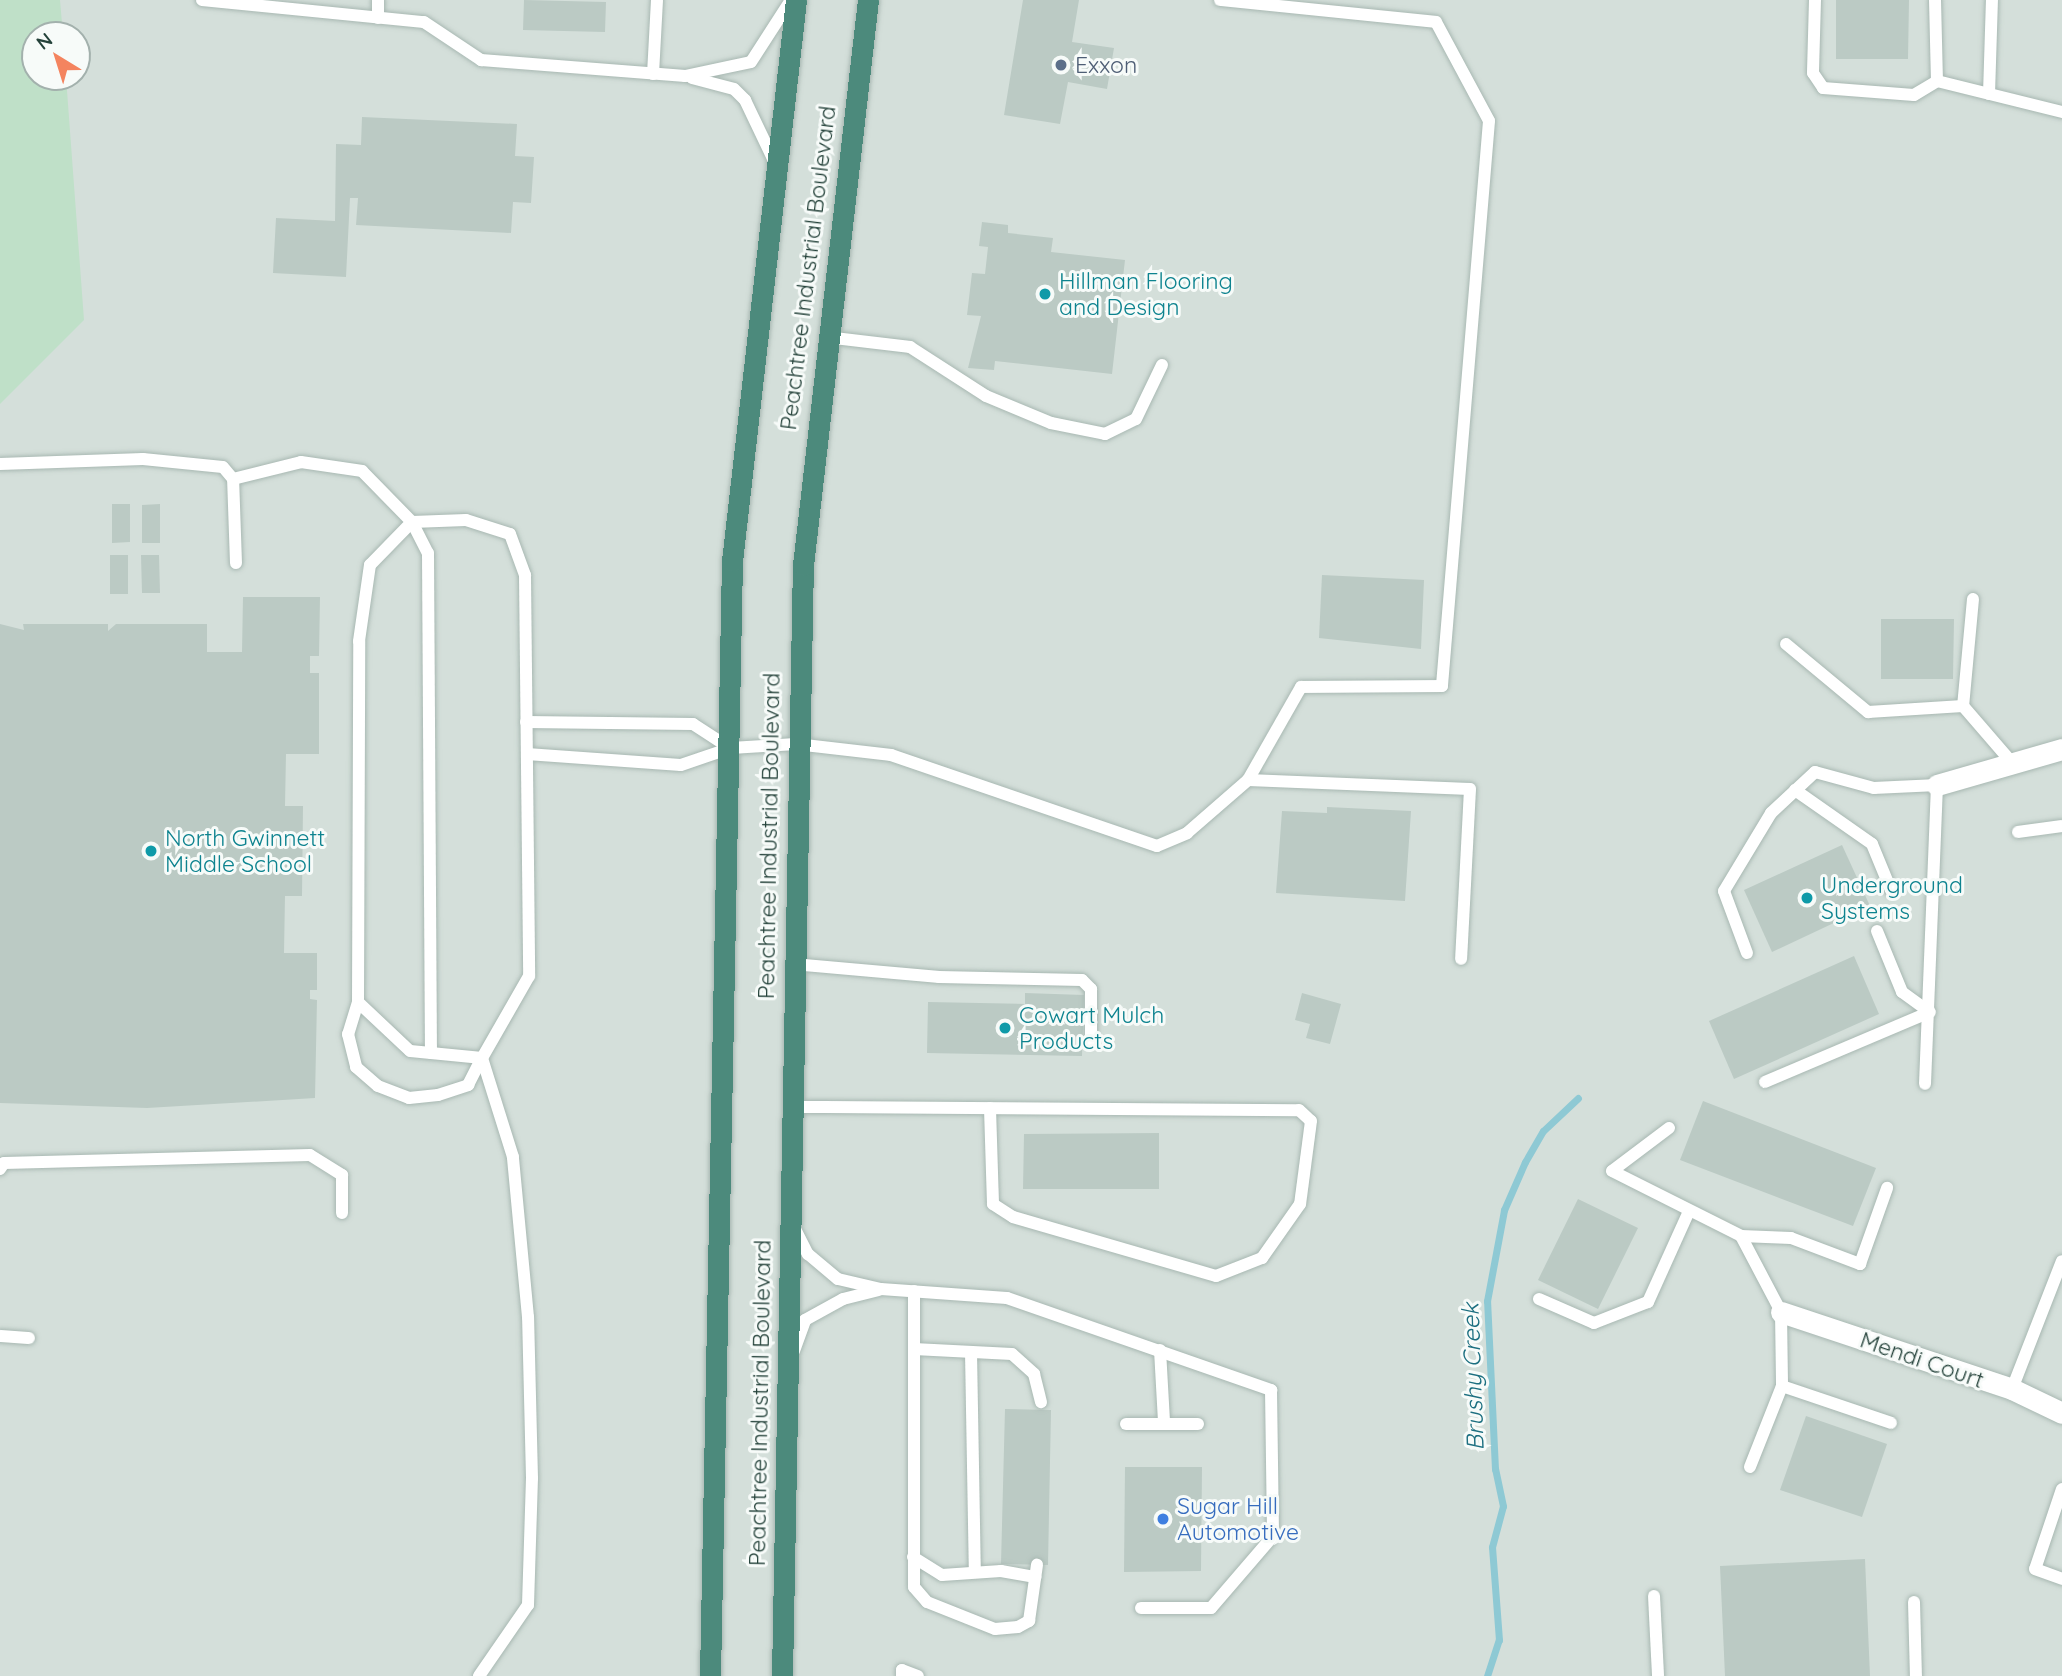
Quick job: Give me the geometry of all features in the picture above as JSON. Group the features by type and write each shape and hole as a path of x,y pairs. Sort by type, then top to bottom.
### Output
{"highway":[{"name":"Peachtree Industrial Boulevard","path":"710,1676 732,561 794,0"},
{"name":"Peachtree Industrial Boulevard","path":"782,1676 796,744 803,565 826,337 868,0"}],"street":[{"path":"1937,785 2062,749"},
{"name":"Mendi Court","path":"1781,1312 2012,1390 2062,1413"}],"lane":[{"path":"202,0 424,22 481,60 685,76 739,94 775,164"},
{"path":"378,0 378,18"},
{"path":"653,74 657,0"},
{"path":"685,76 751,62 794,0"},
{"path":"527,754 681,765 730,748 796,744 891,755 1157,846 1187,833 1248,780 1301,687 1442,686 1489,121 1436,22 1220,0"},
{"path":"1815,0 1813,73 1823,88 1914,95 1937,81 2062,112"},
{"path":"1935,0 1937,81"},
{"path":"1989,94 1992,0"},
{"path":"826,337 910,347 986,396 1051,423 1105,434 1136,419 1162,365"},
{"path":"0,464 143,459 223,467 233,479 236,563"},
{"path":"233,479 301,462 362,471 412,522 428,553 431,1053"},
{"path":"466,520 510,534 525,575 526,722 529,976 468,1084 438,1095 409,1098 378,1086 356,1067 348,1034 358,1002 359,641 370,565 412,522 466,520"},
{"path":"1973,599 1963,706 2013,764"},
{"path":"1786,644 1868,712 1963,706"},
{"path":"526,722 693,724 730,748"},
{"path":"1746,953 1724,891 1771,813 1815,772 1874,788 1937,785 1930,1012 1925,1084"},
{"path":"1248,780 1470,789 1461,959"},
{"path":"1795,790 1872,844 1891,890"},
{"path":"2018,832 2062,826"},
{"path":"1877,931 1902,992 1930,1012"},
{"path":"793,964 939,977 1082,980 1091,989 1091,1041"},
{"path":"358,1002 410,1051 482,1058"},
{"path":"1765,1082 1930,1012"},
{"path":"480,1676 528,1605 532,1478 528,1317 513,1157 482,1058"},
{"path":"791,1107 990,1108 1299,1110 1311,1121 1300,1204 1262,1258 1216,1276 1013,1217 993,1204 990,1108"},
{"path":"1669,1128 1612,1171 1741,1236 1791,1238 1860,1264 1887,1188"},
{"path":"0,1169 4,1163 310,1155 342,1175 342,1213"},
{"path":"1539,1299 1594,1323 1648,1302 1689,1211"},
{"path":"790,1219 808,1254 838,1279 881,1289 1007,1298 1160,1349 1271,1390 1273,1536 1211,1608 1142,1608"},
{"path":"1741,1236 1781,1312 1782,1386 1750,1467"},
{"path":"2012,1390 2062,1261"},
{"path":"788,1367 805,1320 843,1299 881,1289"},
{"path":"913,1557 942,1574 1036,1571 1029,1621 995,1629 927,1602 914,1587 913,1557 914,1292"},
{"path":"0,1336 29,1338"},
{"path":"914,1349 971,1352 1026,1362 1041,1402"},
{"path":"1160,1349 1164,1422"},
{"path":"971,1352 975,1572"},
{"path":"1782,1386 1891,1423"},
{"path":"1126,1424 1198,1424"},
{"path":"2062,1489 2035,1569 2062,1579"},
{"path":"1654,1596 1658,1676"},
{"path":"1914,1602 1916,1676"},
{"path":"902,1676 902,1670 918,1676"}],"shaded area":[{"path":"0,0 2062,0 2062,1676 0,1676"}],"green space":[{"path":"0,0 60,0 62,21 21,21 21,91 67,91 84,320 0,404"}],"building":[{"path":"524,0 606,2 605,32 523,30"},
{"name":"Exxon","path":"1023,0 1079,0 1072,42 1114,48 1107,89 1068,82 1060,124 1004,115"},
{"path":"1836,0 1909,0 1908,59 1836,59"},
{"path":"362,117 517,124 515,156 534,157 531,203 513,202 511,233 356,225 358,198 350,198 346,277 273,273 276,218 335,221 336,144 361,145"},
{"name":"Hillman Flooring and Design","path":"982,222 1008,225 1008,233 1053,238 1051,252 1125,260 1112,374 995,361 994,370 968,368 981,316 967,315 972,273 985,274 988,247 979,246"},
{"path":"112,504 130,504 130,542 112,543"},
{"path":"160,504 160,543 142,543 142,505"},
{"path":"110,555 128,555 128,594 110,594"},
{"path":"141,555 159,555 160,593 142,593"},
{"path":"1322,575 1424,580 1421,649 1319,638"},
{"name":"North Gwinnett Middle School","path":"243,597 320,597 319,656 310,656 310,673 319,673 319,754 286,754 285,806 303,806 302,896 285,896 284,953 317,953 317,990 310,990 310,999 317,1000 315,1098 147,1108 0,1103 0,624 24,630 23,624 108,624 108,631 116,624 207,624 207,652 242,652"},
{"path":"1881,619 1954,619 1953,679 1881,679"},
{"path":"1327,807 1411,811 1405,901 1276,893 1282,811 1327,813"},
{"name":"Underground Systems","path":"1842,845 1870,906 1772,952 1744,890"},
{"path":"1854,956 1879,1014 1734,1079 1709,1021"},
{"name":"Cowart Mulch Products","path":"1025,993 1084,995 1082,1056 927,1053 928,1002 1025,1004"},
{"path":"1302,993 1341,1004 1330,1044 1306,1038 1310,1024 1295,1020"},
{"path":"1703,1101 1876,1168 1853,1226 1680,1160"},
{"path":"1159,1133 1159,1189 1023,1189 1024,1134"},
{"path":"1578,1199 1638,1228 1598,1309 1538,1280"},
{"path":"1005,1409 1051,1410 1048,1565 1001,1564"},
{"path":"1806,1416 1887,1444 1862,1517 1780,1490"},
{"name":"Sugar Hill Automotive","path":"1125,1467 1202,1467 1201,1571 1124,1572"},
{"path":"1865,1559 1870,1676 1725,1676 1720,1566"}],"waterway":[{"name":"Brushy Creek","path":"1487,1676 1499,1640 1492,1547 1503,1506 1495,1469 1487,1301 1504,1210 1525,1162 1543,1131 1578,1098"}],"place":[{"name":"Exxon","path":"1061,65"},
{"name":"Hillman Flooring and Design","path":"1045,294"},
{"name":"North Gwinnett Middle School","path":"151,851"},
{"name":"Underground Systems","path":"1807,898"},
{"name":"Cowart Mulch Products","path":"1005,1028"},
{"name":"Sugar Hill Automotive","path":"1163,1519"}]}
